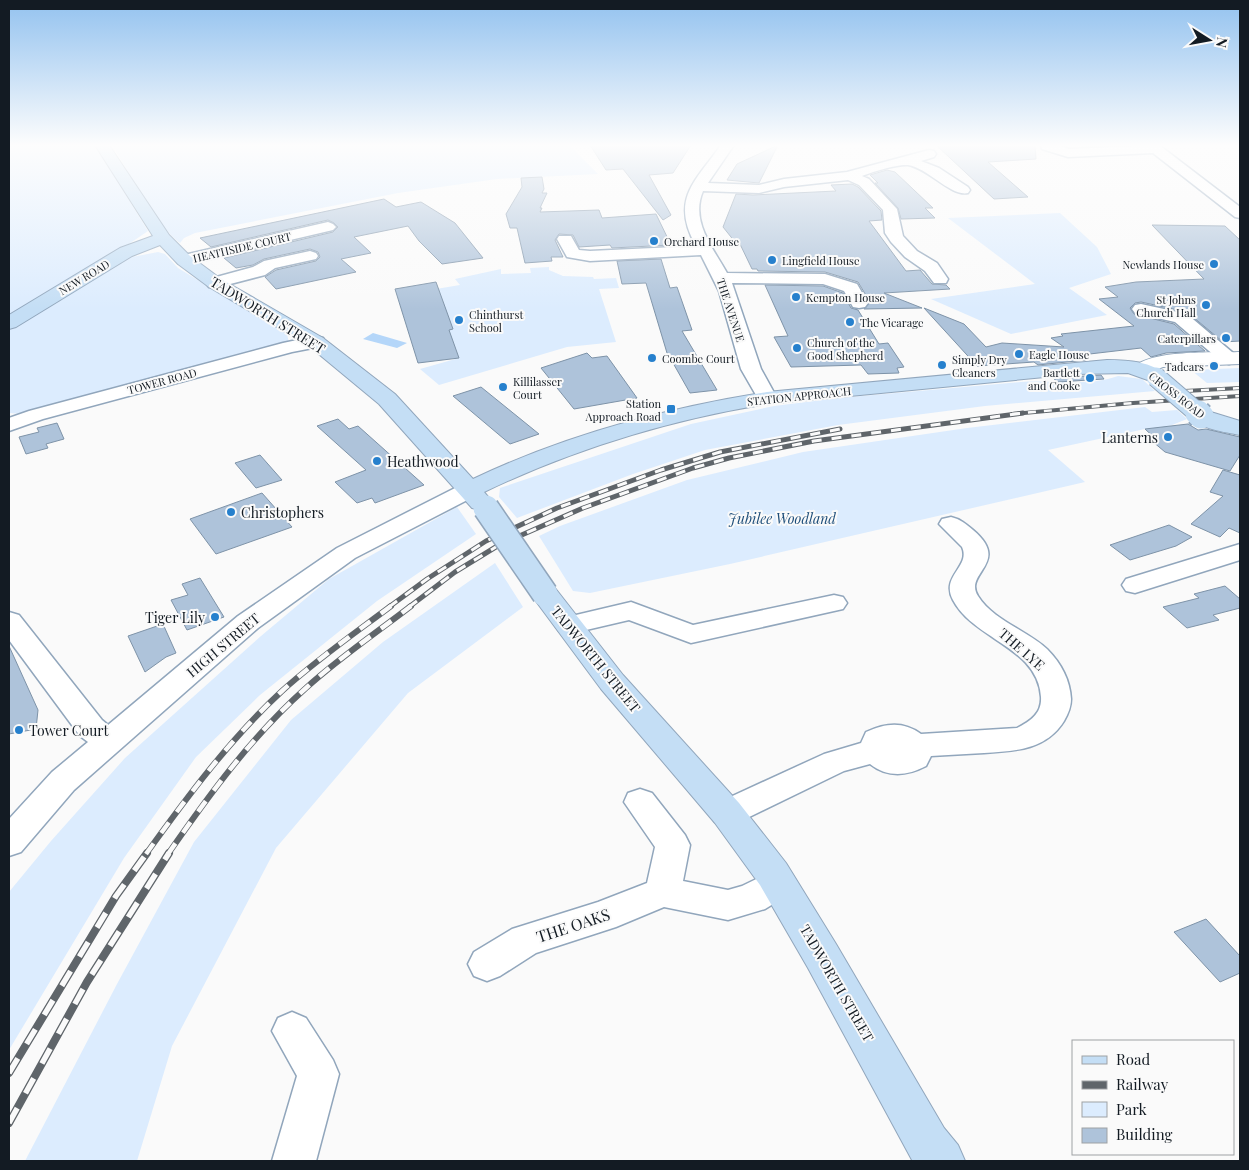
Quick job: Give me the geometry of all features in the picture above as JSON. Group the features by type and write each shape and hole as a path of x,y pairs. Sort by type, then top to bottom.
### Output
{"main road":[{"name":"TADWORTH STREET","path":"138,200 163,238 184,260 215,283 316,342 387,399 478,499 545,594 612,682 727,813 778,883 822,956 928,1144 942,1161"},
{"name":"NEW ROAD","path":"9,323 126,252 163,238"},
{"name":"STATION APPROACH","path":"478,499 519,466 582,443 717,406 767,398 1076,368 1123,367 1150,373"},
{"name":"CROSS ROAD","path":"1150,373 1201,416 1218,423 1240,428"}],"street":[{"name":"THE AVENUE","path":"692,200 690,208 697,237 722,278 747,359 757,385 767,398"},
{"path":"881,200 890,209 893,234 911,254 931,267 940,279"},
{"path":"1222,200 1240,214"},
{"name":"HEATHSIDE COURT","path":"184,260 328,227"},
{"path":"565,239 573,254 590,256 706,250"},
{"path":"215,283 259,271 270,264 310,256"},
{"path":"722,278 825,279 851,288 859,303"},
{"path":"1141,309 1181,318 1235,358"},
{"name":"TOWER ROAD","path":"9,425 36,415 262,354 316,342"},
{"path":"1150,373 1155,362 1235,358"},
{"name":"HIGH STREET","path":"9,842 63,781 248,622 346,553 478,499"},
{"name":"THE LYE","path":"727,813 834,762 876,751 887,761 903,764 915,758 915,746 1021,739 1036,733 1047,723 1055,711 1056,696 1054,682 1047,668 1034,655 977,612 965,599 962,579 977,559 977,552 974,545 951,524"},
{"path":"1135,585 1240,552"},
{"path":"569,625 631,611 691,634 834,604"},
{"path":"9,621 92,728 108,742"},
{"path":"640,802 673,845 663,892 728,905 752,898 778,883"},
{"name":"THE OAKS","path":"487,964 524,940 603,916 663,892"},
{"path":"292,1031 318,1074 294,1161"}],"green space":[{"path":"9,200 129,200 148,231 117,252 132,257 158,252 165,254 178,268 287,334 290,347 36,415 9,413"},
{"path":"145,200 365,200 195,233 184,238 180,243 153,212"},
{"path":"1060,213 1097,247 1111,274 1069,288 1107,315 1011,334 931,299 1035,284 948,218"},
{"path":"549,267 549,270 563,276 593,277 594,279 616,278 619,288 599,289 616,342 567,347 439,385 420,369 459,358 449,332 434,332 453,329 444,305 430,290 460,285 455,279 501,269 501,274 531,273 530,268"},
{"path":"1240,368 1240,382 1207,383 1191,370"},
{"path":"1118,376 1142,379 1155,391 985,406 838,425 705,450 633,474 517,518 499,497 500,488 691,424 774,406 839,398 1021,382 1094,381"},
{"name":"Jubilee Woodland","path":"1145,407 1152,412 1177,410 1187,419 1167,427 1145,429 1048,450 1085,482 730,564 590,593 573,591 539,536 560,526 687,480 803,452 967,428"},
{"path":"457,507 476,534 377,601 260,695 196,757 124,858 9,1050 9,892 51,841 125,758 261,636 329,579"},
{"path":"495,563 523,607 408,693 276,848 172,1046 137,1161 25,1161 117,984 194,842 291,720 383,642"}],"water":[{"path":"373,333 407,343 397,348 363,339"}],"building":[{"path":"381,200 385,200 396,207 421,202 455,223 483,258 442,264 419,241 408,226 354,237 371,253 341,259 356,272 276,289 265,277 276,270 316,261 320,257 318,252 310,249 264,259 253,265 236,268 224,258 333,232 338,227 334,223 328,220 211,247 200,238"},
{"path":"515,200 544,200 540,212 599,210 602,218 656,214 671,245 612,248 610,245 579,247 573,235 559,234 555,240 563,257 551,257 552,261 525,263 517,228 510,228 506,214"},
{"path":"647,200 663,200 671,215 663,220"},
{"path":"734,200 870,200 881,211 882,220 869,221 906,271 920,270 932,284 946,285 950,289 884,293 922,308 864,309 870,302 858,282 825,272 758,271 757,269 752,269 739,242 735,242 723,227"},
{"path":"890,200 924,200 933,208 925,208 935,218 901,219 898,208"},
{"path":"1152,225 1225,226 1240,240 1240,341 1223,342 1187,312 1141,302 1135,303 1130,308 1134,314 1174,324 1205,351 1166,353 1151,357 1141,348 1081,355 1086,360 1038,365 1034,362 977,366 924,308 964,324 986,347 1002,343 1064,347 1051,338 1063,336 1061,334 1134,326 1099,299 1118,297 1105,287 1136,282 1204,279"},
{"path":"661,259 670,288 677,287 692,330 682,331 717,390 690,393 673,363 670,363 646,283 622,284 617,261"},
{"path":"436,282 453,329 449,330 459,358 418,363 395,289"},
{"path":"765,285 823,286 843,293 851,308 858,310 879,344 888,343 904,367 897,368 899,373 868,374 861,365 791,367 774,337 788,336"},
{"path":"587,353 592,358 607,356 637,398 574,409 541,368"},
{"path":"1101,375 1104,379 1058,382 1053,378"},
{"path":"481,387 539,434 510,444 453,396"},
{"name":"Heathwood","path":"338,419 349,429 358,426 424,485 375,503 372,498 357,503 335,482 366,470 317,426"},
{"path":"57,423 64,439 46,444 48,448 26,454 19,437 39,432 37,428"},
{"path":"1188,424 1198,430 1206,429 1240,437 1240,455 1230,471 1165,452 1152,441 1157,440 1145,429"},
{"name":"Christophers","path":"260,455 282,480 256,488 235,463"},
{"path":"1223,470 1240,475 1240,533 1229,528 1220,537 1191,524 1223,496 1210,492"},
{"path":"262,493 292,527 216,554 190,519"},
{"path":"1169,525 1192,537 1176,546 1130,560 1110,545"},
{"path":"200,578 224,617 187,630 171,600 188,595 182,584"},
{"path":"1225,586 1240,599 1240,608 1213,615 1219,620 1187,628 1163,607 1199,598 1194,594"},
{"path":"163,624 176,653 166,657 145,672 128,636"},
{"path":"9,646 38,710 36,729 9,734"},
{"path":"1206,919 1240,956 1240,973 1220,982 1174,932"}],"railway":[{"path":"1185,391 1240,388"},
{"path":"1023,413 1240,396"},
{"path":"409,607 455,572 499,545 583,508 693,468 729,458 814,441 1023,413"},
{"path":"1012,414 1023,413"},
{"path":"389,607 427,579 486,541 557,508 661,470 720,452 840,429"},
{"path":"146,854 210,769 263,709 308,668 391,606"},
{"path":"168,854 232,767 286,706 331,666 411,606"},
{"path":"9,1073 116,896 147,853"},
{"path":"9,1123 87,982 169,853"}],"place":[{"name":"Orchard House","path":"654,241"},
{"name":"Lingfield House","path":"772,260"},
{"name":"Newlands House","path":"1214,264"},
{"name":"Kempton House","path":"796,297"},
{"name":"St Johns Church Hall","path":"1206,305"},
{"name":"Chinthurst School","path":"459,320"},
{"name":"The Vicarage","path":"850,322"},
{"name":"Caterpillars","path":"1226,338"},
{"name":"Church of the Good Shepherd","path":"797,348"},
{"name":"Eagle House","path":"1019,354"},
{"name":"Coombe Court","path":"652,358"},
{"name":"Simply Dry Cleaners","path":"942,365"},
{"name":"Tadcars","path":"1214,366"},
{"name":"Bartlett and Cooke","path":"1090,378"},
{"name":"Killilasser Court","path":"503,387"},
{"name":"Station Approach Road","path":"671,409"},
{"name":"Lanterns","path":"1168,437"},
{"name":"Heathwood","path":"377,461"},
{"name":"Christophers","path":"231,512"},
{"name":"Tiger Lily","path":"215,617"},
{"name":"Tower Court","path":"19,730"}]}
